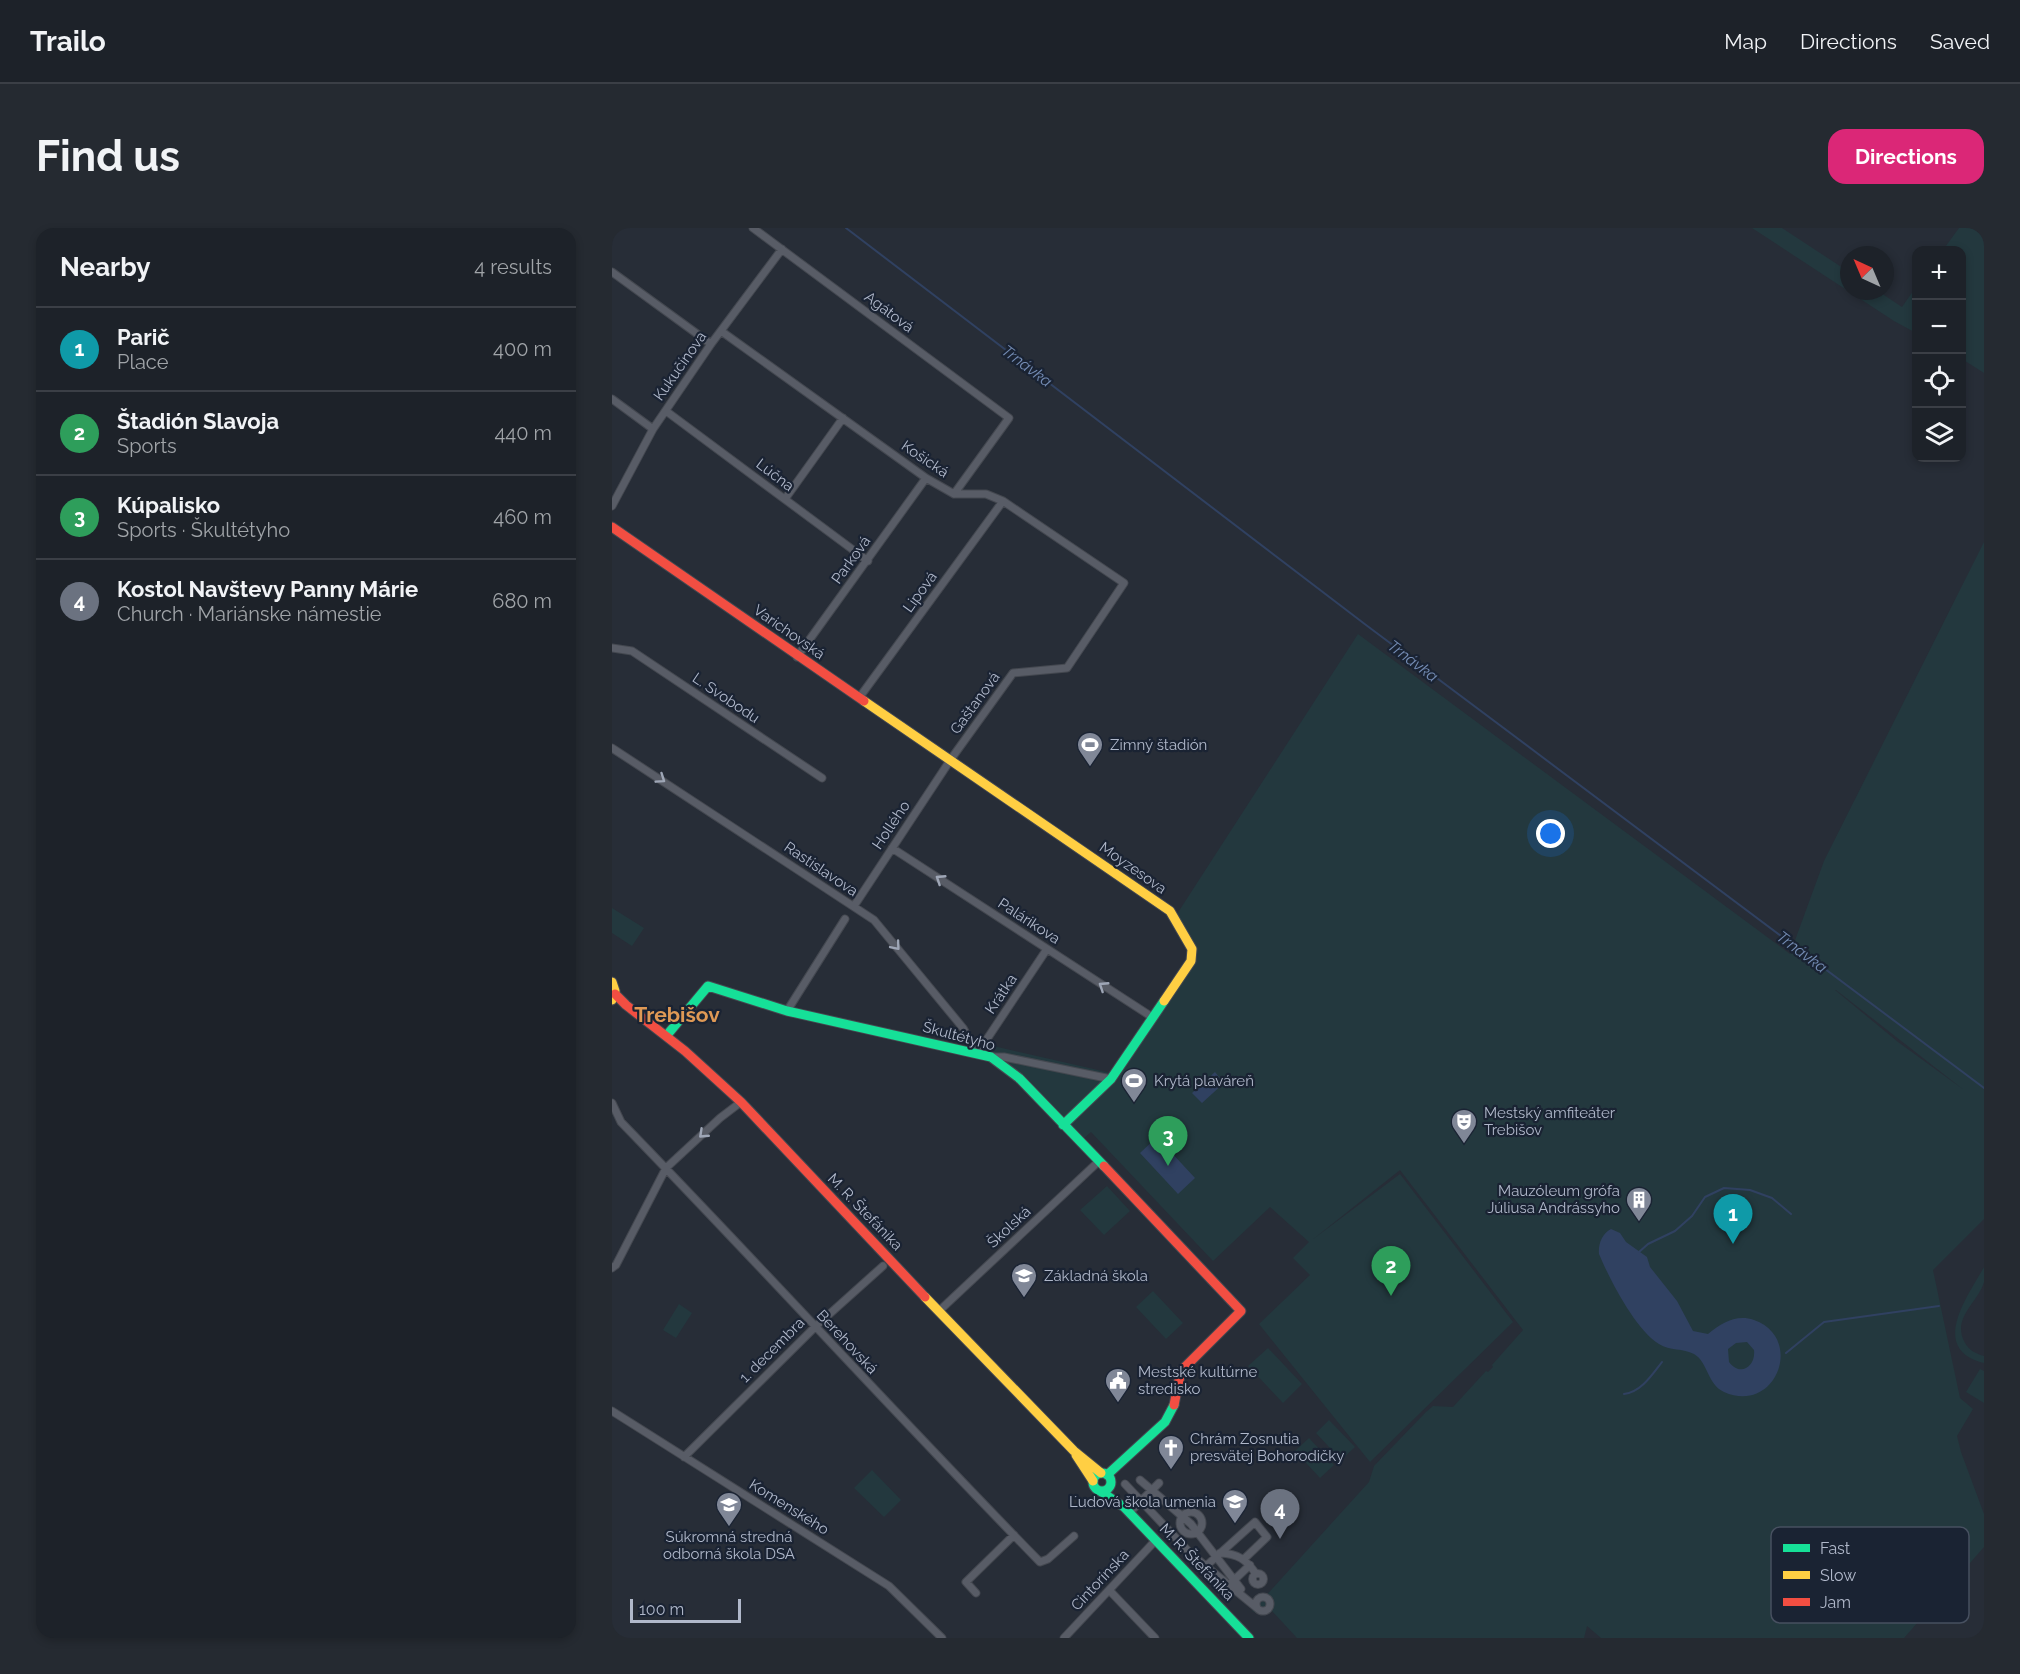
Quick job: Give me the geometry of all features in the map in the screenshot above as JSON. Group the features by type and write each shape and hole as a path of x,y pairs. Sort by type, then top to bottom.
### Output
{"street":[{"name":"Agátová","path":"753,228 1009,418 954,494"},
{"name":"Kukučínova","path":"612,506 653,429 711,344 782,249"},
{"path":"612,272 711,344"},
{"name":"Košická","path":"722,331 926,478 954,494 986,494 1003,501 1124,583"},
{"path":"612,399 653,429"},
{"name":"Lúčna","path":"666,411 868,561"},
{"path":"784,499 843,418"},
{"name":"Parková","path":"797,657 926,478"},
{"name":"Lipová","path":"860,698 1003,501"},
{"name":"Varichovská","path":"612,527 797,657 951,759"},
{"name":"Gaštanová","path":"951,759 1013,673 1066,668 1124,583"},
{"name":"L. Svobodu","path":"612,648 632,651 822,778"},
{"name":"Rastislavova","path":"612,748 874,920 963,1028 977,1054"},
{"name":"Hollého","path":"854,906 951,759"},
{"name":"Moyzesova","path":"951,759 1170,911 1193,955 1111,1079 1063,1125"},
{"name":"Palárikova","path":"892,848 1152,1017"},
{"path":"787,1011 845,920"},
{"name":"Krátka","path":"977,1054 1047,949"},
{"path":"612,982 613,999"},
{"name":"Škultétyho","path":"666,1035 708,986 787,1011 991,1057 1018,1078 1160,1223 1241,1311 1181,1371 1173,1408 1165,1422 1107,1476"},
{"name":"M. R. Štefánika","path":"613,999 626,1005 666,1035 741,1102 1074,1451 1107,1476 1126,1510"},
{"path":"991,1057 1004,1057 1111,1079"},
{"path":"612,1268 616,1265 666,1168 720,1118 741,1102"},
{"name":"Berehovská","path":"612,1103 621,1122 1040,1562 1048,1559 1074,1536"},
{"name":"Školská","path":"939,1311 1098,1162"},
{"name":"1. decembra","path":"684,1457 814,1327 883,1266"},
{"name":"Komenského","path":"612,1411 889,1586 942,1638"},
{"name":"M. R. Štefánika","path":"1074,1451 1093,1481"},
{"path":"1096,1475 1107,1476 1107,1490 1100,1491 1095,1487 1093,1481 1096,1475"},
{"path":"1140,1479 1198,1531 1218,1555 1231,1582"},
{"path":"1126,1510 1159,1483"},
{"path":"1125,1484 1188,1550 1206,1566 1231,1582 1257,1608 1263,1611 1268,1608 1269,1602 1262,1598"},
{"name":"M. R. Štefánika","path":"1100,1491 1126,1510 1249,1638"},
{"path":"1165,1525 1178,1526 1184,1530 1192,1533 1198,1531 1202,1524 1199,1515 1190,1512 1182,1516 1180,1522 1184,1530 1189,1542 1188,1550"},
{"path":"1206,1566 1255,1522 1267,1537 1239,1590"},
{"path":"976,1593 966,1582 1014,1535"},
{"name":"Cintorínska","path":"1064,1638 1155,1540"},
{"path":"1218,1555 1234,1554 1260,1574 1263,1578 1260,1584 1262,1598"},
{"path":"1231,1582 1252,1568"},
{"path":"1110,1591 1155,1638"},
{"path":"1257,1608 1257,1601 1262,1598"}],"green space":[{"path":"1752,228 1782,228 1840,266 1840,286"},
{"path":"1959,228 1984,228 1984,373 1966,362 1966,246 1946,246"},
{"path":"1912,293 1912,331 1862,300 1892,300 1902,307"},
{"path":"1984,542 1984,1219 1933,1270 1960,1398 1973,1409 1957,1436 1984,1514 1984,1547 1969,1564 1969,1527 1771,1527 1771,1623 1917,1623 1904,1638 1601,1638 1587,1626 1584,1638 1297,1638 1272,1611 1261,1615 1252,1611 1369,1482 1374,1466 1426,1412 1433,1406 1453,1407 1486,1371 1488,1372 1493,1367 1492,1365 1523,1330 1400,1170 1312,1240 1400,1174 1513,1322 1370,1462 1259,1324 1310,1275 1293,1258 1309,1242 1270,1207 1213,1261 1091,1132 1083,1139 1017,1071 987,1051 989,1045 1111,1073 1118,1077 1194,962 1195,948 1177,914 1358,634 1790,954 1824,861","holes":["1835,990 1836,990 1964,1090 1898,1042"]},
{"path":"612,908 644,928 632,946 612,933"},
{"path":"1107,1186 1130,1211 1104,1235 1080,1210"},
{"path":"1984,1267 1984,1282 1981,1290 1963,1318 1961,1326 1965,1343 1973,1351 1984,1356 1984,1363 1967,1356 1958,1346 1955,1334 1962,1306"},
{"path":"1153,1291 1183,1323 1166,1339 1136,1307"},
{"path":"679,1304 692,1313 676,1338 663,1330"},
{"path":"1268,1348 1302,1384 1283,1403 1248,1366"},
{"path":"1980,1369 1984,1371 1984,1403 1966,1392"},
{"path":"1329,1420 1355,1447 1341,1460 1316,1433"},
{"path":"1309,1438 1334,1465 1320,1478 1295,1451"},
{"path":"872,1470 901,1500 884,1517 854,1488"}],"water":[{"path":"1215,1072 1224,1083 1202,1103 1192,1093"},
{"path":"1157,1137 1195,1178 1178,1194 1140,1153"},
{"path":"1611,1229 1620,1233 1626,1242 1647,1257 1650,1267 1677,1301 1693,1331 1708,1334 1724,1323 1741,1318 1754,1320 1769,1329 1778,1342 1781,1357 1778,1371 1770,1384 1758,1393 1742,1396 1724,1392 1714,1384 1702,1362 1694,1354 1663,1346 1650,1337 1624,1303 1599,1254 1601,1240","holes":["1747,1342 1754,1350 1752,1361 1746,1368 1738,1369 1729,1362 1728,1349 1736,1343"]}],"waterway":[{"name":"Trnávka","path":"846,228 1366,625 1984,1088"},
{"path":"1639,1252 1648,1244 1675,1231 1692,1216 1705,1197 1724,1188 1750,1190 1772,1198 1791,1214"},
{"path":"1786,1353 1824,1322 1939,1306"},
{"path":"1624,1394 1641,1386 1662,1362"}],"traffic: fast":[{"path":"667,1035 708,986 787,1011 991,1057 1019,1078 1104,1166"},
{"path":"1063,1125 1111,1079 1164,1001"},
{"path":"1107,1475 1165,1422 1174,1405"},
{"path":"1102,1473 1108,1476 1111,1482 1108,1488 1102,1491 1096,1488 1093,1482 1096,1476 1102,1473"},
{"path":"1100,1491 1124,1507 1249,1638"}],"traffic: slow":[{"path":"864,701 1170,911 1192,949 1191,961 1164,1001"},
{"path":"612,982 615,991 612,1000"},
{"path":"925,1297 1074,1451 1101,1473"},
{"path":"1076,1455 1093,1481"}],"traffic: jam":[{"path":"612,527 864,701"},
{"path":"615,994 685,1051 741,1102 925,1297"},
{"path":"1104,1166 1241,1311 1181,1371 1174,1405"}],"place":[{"name":"Zimný štadión","path":"1090,768"},
{"name":"Krytá plaváreň","path":"1134,1104"},
{"name":"Mestský amfiteáter Trebišov","path":"1464,1145"},
{"name":"Kúpalisko","path":"1168,1166"},
{"name":"Mauzóleum grófa Júliusa Andrássyho","path":"1639,1223"},
{"name":"Parič","path":"1733,1244"},
{"name":"Štadión Slavoja","path":"1391,1296"},
{"name":"Základná škola","path":"1024,1299"},
{"name":"Mestské kultúrne stredisko","path":"1118,1404"},
{"name":"Chrám Zosnutia presvätej Bohorodičky","path":"1171,1471"},
{"name":"Ľudová škola umenia","path":"1235,1525"},
{"name":"Súkromná stredná odborná škola DSA","path":"729,1528"},
{"name":"Kostol Navštevy Panny Márie","path":"1280,1539"}],"district":[{"name":"Trebišov","path":"677,1014"}]}
